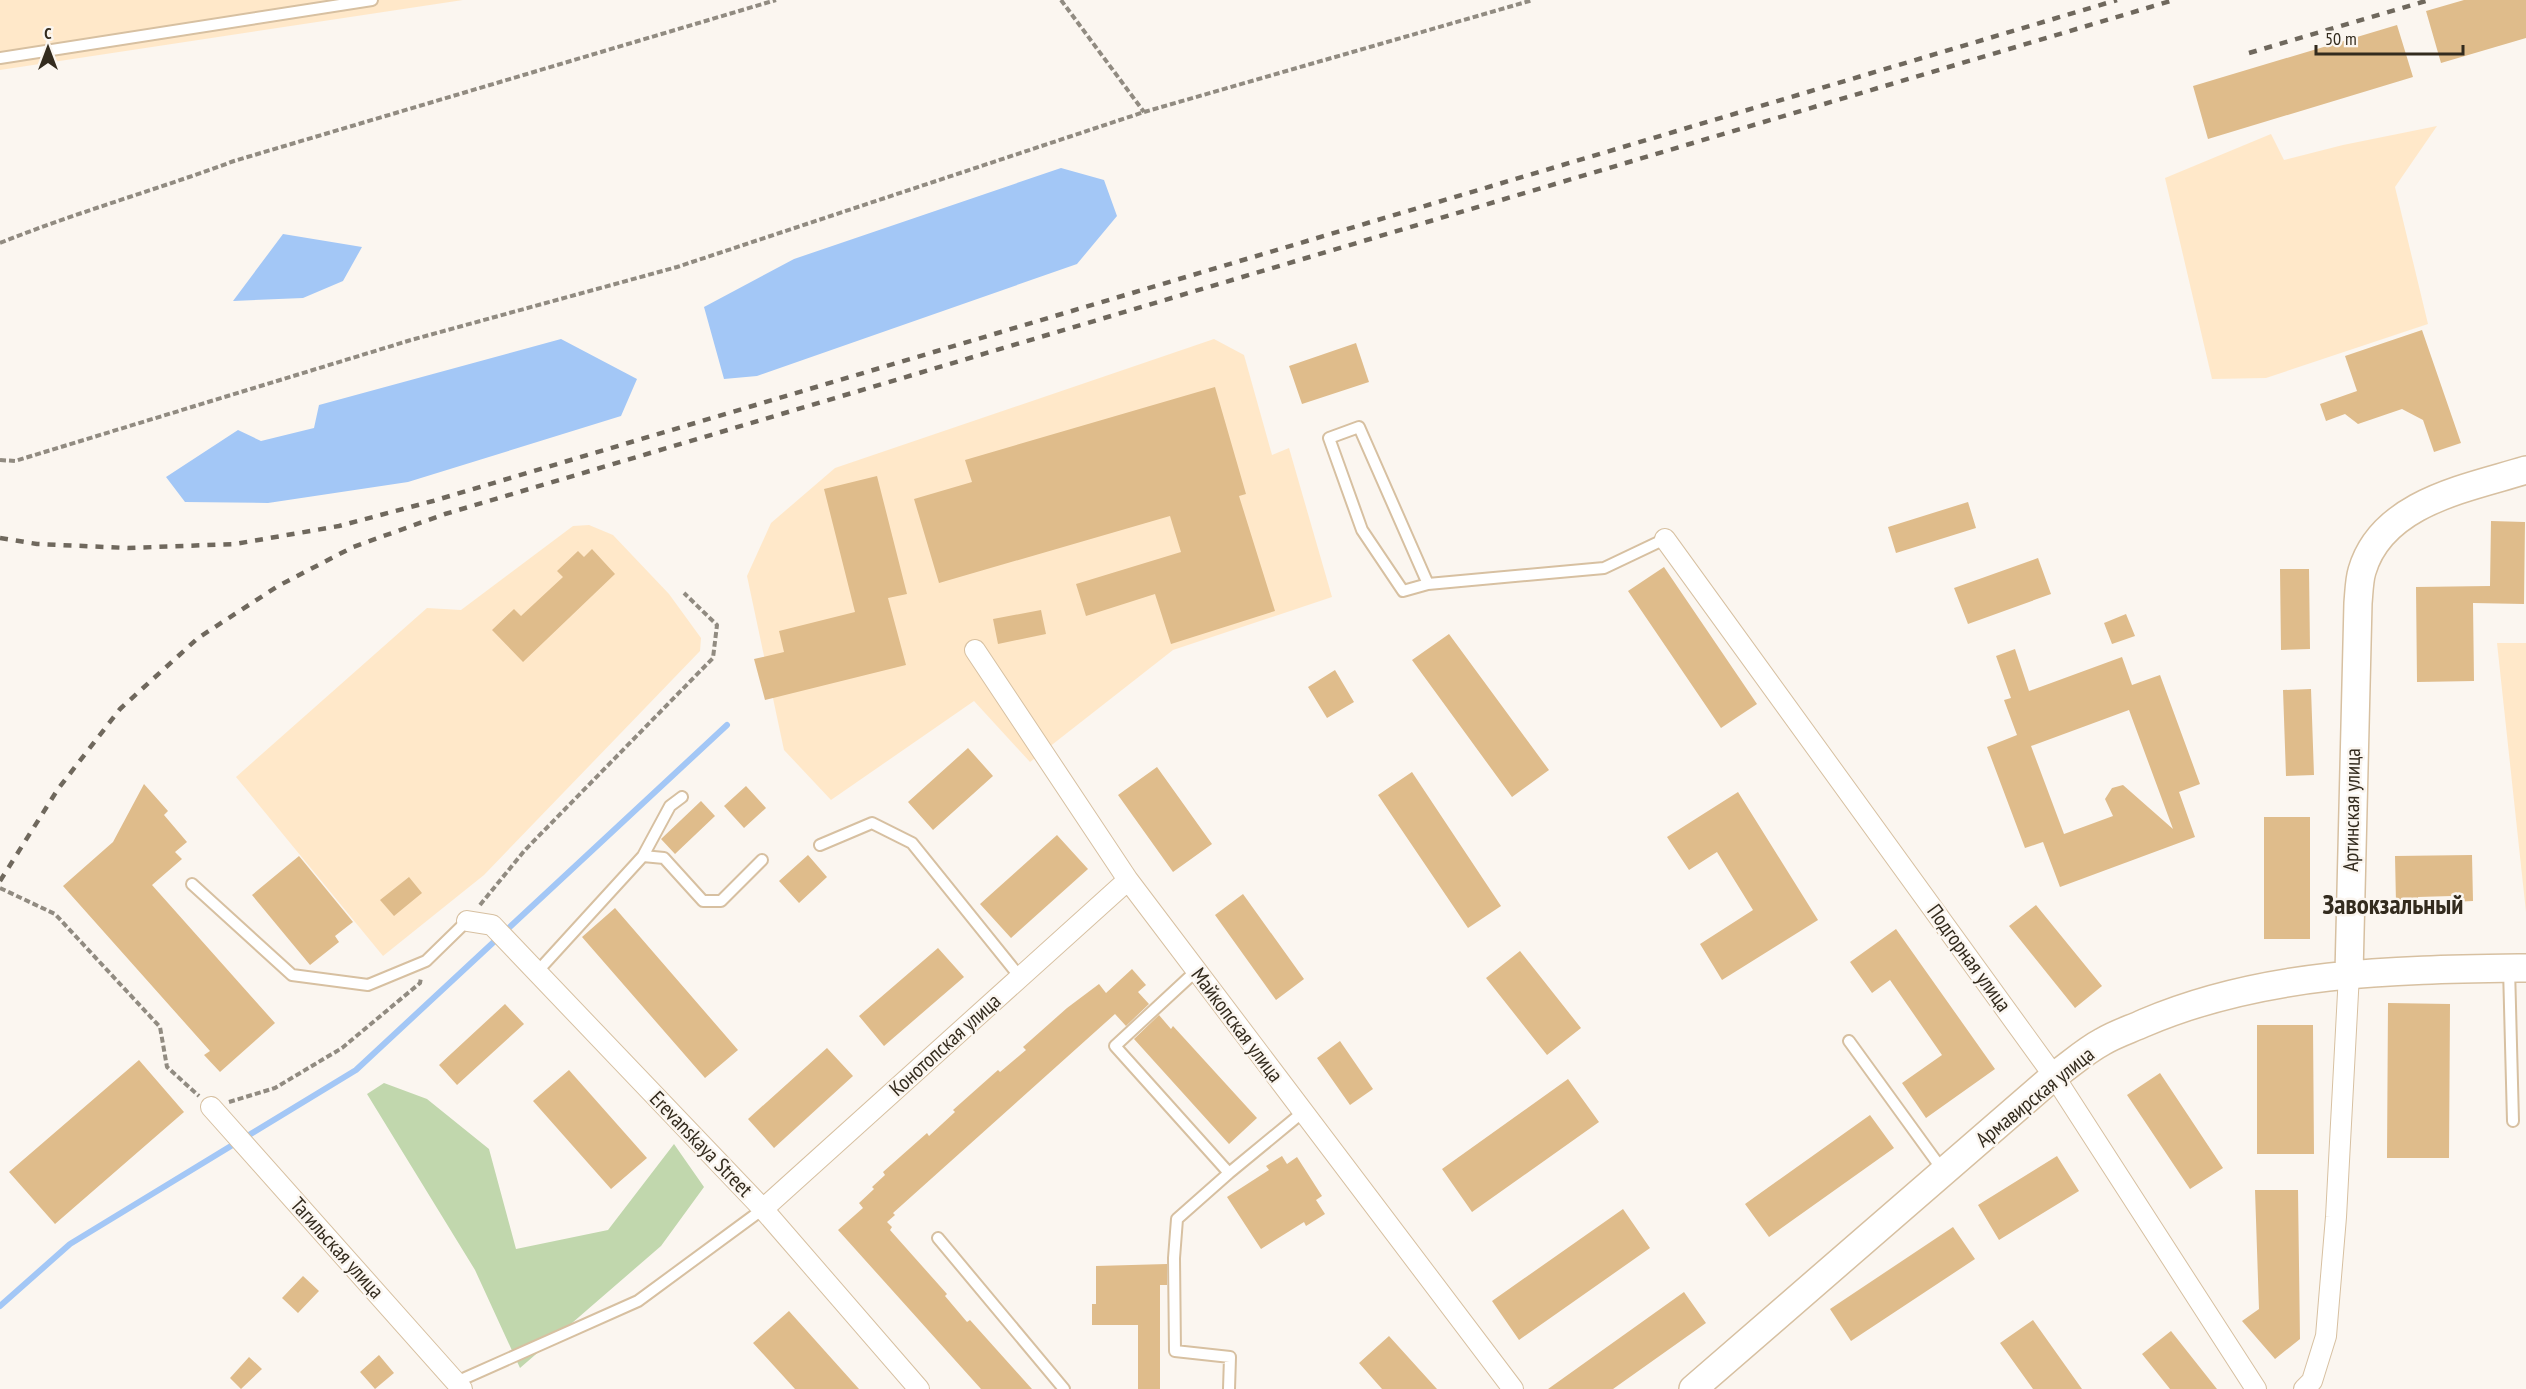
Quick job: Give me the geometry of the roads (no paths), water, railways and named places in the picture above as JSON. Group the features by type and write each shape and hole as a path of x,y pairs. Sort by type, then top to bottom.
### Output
{"main road":[{"name":"Артинская улица","path":"2349,974 2352,781 2358,603 2362,570 2377,542 2411,510 2450,494 2526,470"},
{"name":"Армавирская улица","path":"1693,1389 2054,1076 2103,1041 2169,1013 2265,985 2349,974 2517,968"}],"street":[{"name":"Подгорная улица","path":"1665,539 2054,1076 2256,1389"},
{"name":"Майкопская улица","path":"975,650 1128,880 1513,1389"},
{"name":"Конотопская улица","path":"762,1209 1128,880"},
{"name":"Erevanskaya Street","path":"467,921 492,925 762,1209 919,1389"},
{"name":"Артинская улица","path":"2304,1389 2312,1381 2326,1335 2336,1217 2349,974"},
{"name":"Тагильская улица","path":"211,1107 456,1386"}],"lane":[{"path":"0,58 372,0"},
{"path":"1428,584 1359,427 1329,438 1362,530 1403,591 1428,584 1604,568 1665,539"},
{"path":"537,972 643,856 670,806 682,797"},
{"path":"820,845 873,823 912,843 1020,977"},
{"path":"643,856 664,858 703,900 712,901 721,901 762,860"},
{"path":"192,884 292,975 368,985 426,961 467,921"},
{"path":"2513,1121 2517,968"},
{"path":"1196,971 1115,1046 1229,1173"},
{"path":"1849,1041 1944,1172"},
{"path":"1229,1389 1230,1358 1175,1351 1173,1258 1177,1219 1303,1112"},
{"path":"456,1386 638,1301 762,1209"},
{"path":"938,1238 1064,1389"}],"water":[{"path":"1061,168 1104,180 1117,216 1077,264 757,376 724,379 704,307 794,259"},
{"path":"283,234 362,247 343,281 303,298 233,301"},
{"path":"561,339 637,379 621,416 408,482 268,503 185,502 166,477 238,430 261,441 314,428 319,405"}],"waterway":[{"path":"0,1306 70,1244 356,1070 727,725"}],"railway":[{"path":"0,538 37,544 128,548 235,544 339,526 433,501 2117,0"},
{"path":"0,881 58,789 120,709 198,638 278,586 353,547 445,514 2174,0"},
{"path":"2249,53 2429,0"}],"district":[{"name":"Завокзальный","path":"2393,905"}]}
